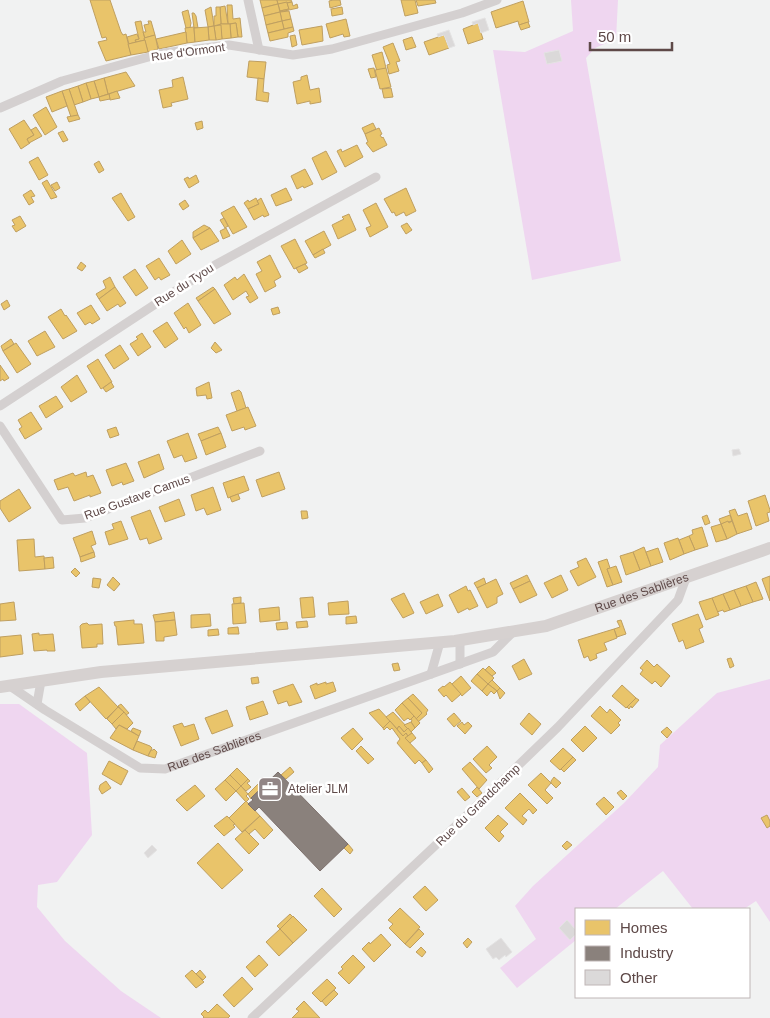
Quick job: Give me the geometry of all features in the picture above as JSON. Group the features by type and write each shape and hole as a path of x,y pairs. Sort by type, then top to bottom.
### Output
{"main road":[{"name":"Rue des Sablières","path":"5,686 102,672 440,642 513,632 546,626 770,548"}],"street":[{"path":"248,0 259,50"},
{"name":"Rue d'Ormont","path":"0,108 62,81 163,53 229,45 293,55 332,49 462,13 497,0"},
{"name":"Rue du Tyou","path":"0,406 214,265 376,176"},
{"name":"Rue Gustave Camus","path":"0,426 62,520 85,518 260,451"},
{"name":"Rue du Grandchamp","path":"252,1018 558,727 678,600 686,578"},
{"name":"Rue des Sablières","path":"5,686 140,768 165,768 493,652 513,632"},
{"path":"460,640 460,664"},
{"path":"431,674 440,642"},
{"path":"37,704 41,681"}],"shaded area":[{"path":"571,0 618,0 616,39 595,48 586,58 621,261 532,280 493,50 525,52 573,31"},
{"path":"770,679 770,922 756,901 746,908 692,908 663,871 616,908 575,908 575,941 517,988 500,968 536,939 515,906 533,886 624,803 658,767 660,745 717,693"},
{"path":"0,704 19,704 87,753 92,835 57,882 38,885 37,907 65,941 121,991 161,1018 0,1018"}],"building: Homes":[{"path":"90,0 110,0 121,32 123,35 126,34 131,55 106,61 98,42 107,40 106,37 102,38"},
{"path":"260,0 277,0 278,4 262,8"},
{"path":"277,0 291,0 292,2 278,4"},
{"path":"340,0 341,5 330,8 329,1"},
{"path":"401,0 415,0 418,13 405,16"},
{"path":"416,0 435,0 436,3 418,6"},
{"path":"523,1 529,22 519,25 518,21 496,28 491,12"},
{"path":"287,2 289,9 280,11 278,4"},
{"path":"292,2 293,6 297,4 298,8 280,12 289,9 287,3"},
{"path":"278,4 280,12 264,16 262,8"},
{"path":"227,5 232,5 233,19 240,18 242,37 238,37 236,23 228,24"},
{"path":"225,6 228,24 221,24 220,7"},
{"path":"211,7 214,26 208,27 205,10"},
{"path":"216,7 220,7 221,24 214,26 214,16 216,16"},
{"path":"342,7 343,14 332,16 331,9"},
{"path":"188,10 191,23 190,28 186,28 182,12"},
{"path":"289,11 291,19 282,21 280,12"},
{"path":"280,12 282,21 266,25 264,16"},
{"path":"192,13 196,16 198,28 194,28"},
{"path":"291,19 293,27 284,29 282,21"},
{"path":"346,19 350,36 344,37 343,34 330,38 326,24"},
{"path":"141,21 145,40 136,42 135,40 139,39 135,22"},
{"path":"148,21 151,21 155,35 145,38 143,32 146,32 144,25 149,24"},
{"path":"282,21 284,29 268,33 266,25"},
{"path":"528,22 530,27 521,30 519,25"},
{"path":"236,23 238,37 231,38 230,24"},
{"path":"478,23 483,39 468,44 463,29"},
{"path":"220,24 230,24 231,38 222,39"},
{"path":"221,25 222,39 216,40 214,26"},
{"path":"214,26 216,40 209,40 208,27"},
{"path":"322,26 323,41 302,45 299,30"},
{"path":"194,27 195,42 187,43 185,28"},
{"path":"208,27 209,40 195,42 194,28"},
{"path":"293,27 294,31 288,33 288,37 270,41 268,33"},
{"path":"186,32 187,43 159,49 156,39"},
{"path":"137,34 139,39 129,44 127,37"},
{"path":"155,35 158,49 148,52 144,38"},
{"path":"295,35 297,45 292,47 290,36"},
{"path":"444,35 449,48 429,55 424,42"},
{"path":"412,37 416,47 406,50 403,40"},
{"path":"145,40 148,52 131,55 128,44"},
{"path":"393,43 400,61 396,62 399,71 389,74 387,65 390,64 383,47"},
{"path":"382,52 386,68 377,71 372,55"},
{"path":"249,61 266,62 264,79 247,77"},
{"path":"374,68 376,77 371,78 368,69"},
{"path":"386,68 391,87 380,89 375,70"},
{"path":"126,72 135,86 108,94 104,78"},
{"path":"307,75 310,90 319,88 321,102 310,104 310,101 297,104 293,82 301,80 301,77"},
{"path":"183,77 188,99 171,103 172,106 163,108 159,90 173,87 172,80"},
{"path":"104,78 108,94 99,97 94,81"},
{"path":"258,78 264,79 263,92 269,93 268,102 256,100"},
{"path":"94,81 99,97 91,99 86,83"},
{"path":"86,83 91,99 83,102 78,86"},
{"path":"78,86 83,102 74,105 69,89"},
{"path":"391,88 393,97 384,98 382,89"},
{"path":"69,89 78,115 71,117 62,91"},
{"path":"62,91 67,106 52,112 46,97"},
{"path":"117,91 120,98 110,100 109,94"},
{"path":"109,94 110,99 100,101 99,97"},
{"path":"46,107 57,127 45,135 33,115"},
{"path":"78,115 80,119 69,122 67,117"},
{"path":"24,120 34,135 27,139 30,143 21,149 9,129"},
{"path":"202,121 203,128 197,130 195,123"},
{"path":"373,123 376,129 365,134 362,128"},
{"path":"36,127 42,136 29,143 27,139 34,135 31,130"},
{"path":"379,128 382,134 380,135 387,145 373,152 366,143 368,142 365,134"},
{"path":"63,131 68,140 63,142 58,133"},
{"path":"357,145 363,157 345,167 337,151 341,149 342,152"},
{"path":"326,151 337,172 322,180 312,158"},
{"path":"38,157 48,175 39,180 29,162"},
{"path":"99,161 104,170 99,173 94,164"},
{"path":"305,169 313,184 297,189 291,176"},
{"path":"196,175 199,182 189,188 184,179 188,177 189,179"},
{"path":"47,180 57,197 51,199 42,183"},
{"path":"57,182 60,188 55,191 51,185"},
{"path":"286,188 292,200 276,206 271,195"},
{"path":"406,188 416,211 406,216 404,212 396,216 394,212 392,213 384,199"},
{"path":"31,190 35,196 31,197 34,202 29,205 23,195"},
{"path":"121,193 135,217 128,221 112,198"},
{"path":"256,198 259,204 248,209 244,203"},
{"path":"261,198 269,215 264,217 263,215 254,220 248,209 259,204 257,201"},
{"path":"185,200 189,206 183,210 179,204"},
{"path":"376,203 388,227 370,237 366,228 371,226 363,210"},
{"path":"234,206 247,227 233,234 221,213"},
{"path":"349,214 356,230 338,239 332,225"},
{"path":"20,216 26,226 16,232 12,226 15,225 12,220"},
{"path":"224,218 228,226 225,228 220,220"},
{"path":"407,223 412,230 406,234 401,226"},
{"path":"204,225 210,228 193,238 193,232"},
{"path":"210,228 219,241 201,250 193,238"},
{"path":"226,228 230,236 223,239 220,231"},
{"path":"324,231 331,245 313,255 305,241"},
{"path":"295,239 307,263 294,269 281,246"},
{"path":"182,240 191,254 176,264 168,251"},
{"path":"323,249 325,253 315,258 313,255"},
{"path":"270,255 281,277 274,281 276,286 265,292 256,274 262,271 257,262"},
{"path":"159,258 170,275 161,280 159,277 155,280 146,266"},
{"path":"81,262 86,266 82,271 77,268"},
{"path":"305,264 308,268 299,273 296,268"},
{"path":"135,269 148,288 136,296 123,277"},
{"path":"244,274 258,298 250,303 246,297 249,296 246,291 233,300 224,285 235,277 237,280"},
{"path":"110,277 115,287 99,299 96,294 106,288 103,281"},
{"path":"115,287 126,303 120,307 118,304 107,311 99,299"},
{"path":"213,287 215,289 198,301 196,298"},
{"path":"215,289 231,314 214,324 198,301"},
{"path":"7,300 10,306 4,310 1,304"},
{"path":"188,303 201,325 189,333 186,327 184,329 174,313"},
{"path":"91,305 100,319 92,324 90,322 85,325 77,313"},
{"path":"278,307 280,313 273,315 271,309"},
{"path":"61,309 77,331 63,339 48,317"},
{"path":"167,322 178,339 165,348 153,331"},
{"path":"45,331 55,347 37,356 28,341"},
{"path":"142,333 151,347 138,356 130,344 138,339 136,337"},
{"path":"11,339 14,344 3,351 1,346"},
{"path":"215,342 222,350 216,353 211,348"},
{"path":"16,343 31,364 17,373 3,351"},
{"path":"120,345 129,359 114,369 105,355"},
{"path":"98,359 112,382 101,389 87,366"},
{"path":"0,365 9,378 4,381 3,379 0,381"},
{"path":"77,375 87,392 71,402 61,387"},
{"path":"111,382 114,387 106,392 103,388"},
{"path":"209,382 212,398 207,399 206,395 197,396 196,388"},
{"path":"239,390 246,408 237,411 231,393"},
{"path":"56,396 63,407 46,418 39,406"},
{"path":"248,407 256,426 245,430 244,427 232,431 226,415"},
{"path":"31,412 42,429 25,439 19,429 22,427 18,420"},
{"path":"116,427 119,435 110,438 107,430"},
{"path":"218,427 221,433 201,441 198,434"},
{"path":"188,433 197,458 185,462 182,455 174,458 167,441"},
{"path":"221,433 226,447 206,455 201,441"},
{"path":"159,454 164,469 144,478 138,462"},
{"path":"126,463 134,481 123,485 122,482 112,486 106,470"},
{"path":"86,472 87,477 93,475 101,493 74,501 68,487 58,490 54,480 73,473 75,476"},
{"path":"279,472 285,489 262,497 256,480"},
{"path":"244,476 249,490 228,498 223,483"},
{"path":"213,487 221,510 207,515 204,508 196,511 191,495"},
{"path":"19,489 31,508 9,522 0,508 0,501"},
{"path":"238,494 240,499 232,502 230,497"},
{"path":"765,495 770,510 767,513 769,521 756,526 748,501"},
{"path":"179,499 185,515 165,522 159,507"},
{"path":"735,509 738,516 747,513 752,529 737,534 729,511"},
{"path":"150,510 162,539 149,544 147,538 140,540 131,517"},
{"path":"301,511 307,511 308,518 302,519"},
{"path":"707,515 710,523 705,525 702,517"},
{"path":"730,515 732,521 721,524 719,519"},
{"path":"121,521 128,539 109,545 105,532 114,529 112,524"},
{"path":"728,521 729,523 732,521 737,534 727,539 721,524"},
{"path":"721,524 727,539 716,542 711,527"},
{"path":"702,527 708,546 695,550 689,536 693,534 692,530"},
{"path":"92,531 96,544 91,546 94,552 80,557 73,538"},
{"path":"689,536 695,550 684,554 679,540"},
{"path":"678,538 684,554 670,560 664,543"},
{"path":"34,539 35,557 44,556 45,569 19,571 17,540"},
{"path":"644,547 651,566 640,570 633,552"},
{"path":"658,548 663,562 651,566 646,552"},
{"path":"94,552 95,557 81,562 80,557"},
{"path":"633,552 640,570 626,575 620,556"},
{"path":"53,557 54,568 45,569 44,558"},
{"path":"586,558 596,577 578,586 570,571 579,567 577,562"},
{"path":"607,559 610,568 607,569 613,585 607,587 598,562"},
{"path":"616,566 622,582 613,585 607,569"},
{"path":"75,568 80,573 76,577 71,572"},
{"path":"527,575 530,581 513,589 510,583"},
{"path":"561,575 568,590 552,598 544,583"},
{"path":"770,576 770,601 762,579"},
{"path":"113,577 120,584 114,591 107,585"},
{"path":"93,578 101,579 99,588 92,587"},
{"path":"484,578 486,584 477,588 474,583"},
{"path":"496,579 503,594 497,597 497,603 487,608 477,588"},
{"path":"530,581 537,595 520,603 513,589"},
{"path":"756,582 763,599 753,602 746,586"},
{"path":"466,586 478,606 458,613 449,595"},
{"path":"746,586 753,602 741,606 734,590"},
{"path":"734,590 741,606 730,610 723,594"},
{"path":"404,593 414,613 403,618 391,599"},
{"path":"438,594 443,606 426,614 420,602"},
{"path":"723,594 730,610 717,612 712,598"},
{"path":"241,597 241,603 234,604 233,598"},
{"path":"313,597 315,617 302,618 300,598"},
{"path":"712,598 719,615 706,620 699,602"},
{"path":"348,601 349,614 329,615 328,603"},
{"path":"14,602 16,620 0,621 0,604"},
{"path":"244,603 246,623 233,624 232,604"},
{"path":"279,607 280,620 260,622 259,609"},
{"path":"174,612 175,620 155,622 153,615"},
{"path":"210,614 211,626 191,628 191,615"},
{"path":"698,614 703,627 699,629 704,642 686,649 683,640 679,642 672,624"},
{"path":"356,616 357,623 346,624 346,617"},
{"path":"134,620 134,624 142,624 144,643 118,645 114,622"},
{"path":"175,620 177,635 164,637 164,641 156,641 155,622"},
{"path":"621,620 626,634 617,637 614,629 620,627 617,621"},
{"path":"307,621 308,627 297,628 296,622"},
{"path":"287,622 288,629 277,630 276,623"},
{"path":"87,623 89,625 102,624 103,644 97,644 97,647 82,648 80,626"},
{"path":"238,627 239,634 228,634 228,628"},
{"path":"218,629 219,635 208,636 208,630"},
{"path":"614,629 617,638 604,643 607,650 596,654 597,658 590,661 588,656 584,658 578,640"},
{"path":"39,633 39,635 53,634 55,651 34,651 32,634"},
{"path":"21,635 23,654 0,657 0,637"},
{"path":"731,658 734,666 730,668 727,659"},
{"path":"524,659 532,674 519,680 512,666"},
{"path":"647,660 654,667 657,664 670,676 661,687 655,681 652,684 640,674 643,670 640,668"},
{"path":"398,663 400,670 394,671 392,664"},
{"path":"489,666 496,673 492,676 485,670"},
{"path":"483,668 494,678 488,684 477,674"},
{"path":"477,674 488,684 482,691 471,681"},
{"path":"461,676 471,688 462,696 452,684"},
{"path":"258,677 259,683 252,684 251,678"},
{"path":"492,680 500,688 497,691 488,684"},
{"path":"326,682 326,684 333,682 336,691 315,699 310,686"},
{"path":"450,682 461,694 452,702 438,690"},
{"path":"293,684 302,702 289,706 287,701 278,704 273,691"},
{"path":"488,684 497,691 494,694 491,691 487,696 482,691"},
{"path":"622,685 636,698 626,708 612,696"},
{"path":"99,687 118,707 106,719 85,696"},
{"path":"500,688 505,693 500,699 497,691"},
{"path":"413,694 428,710 427,714 418,722 416,719 422,713 408,698"},
{"path":"85,696 90,702 80,711 75,704"},
{"path":"408,698 422,713 416,719 402,703"},
{"path":"636,698 639,700 629,709 627,707"},
{"path":"263,701 268,714 250,720 246,707"},
{"path":"402,703 414,716 410,720 408,718 404,721 395,710"},
{"path":"121,704 129,713 126,715 118,706"},
{"path":"600,706 607,713 610,709 621,720 618,723 620,725 611,734 591,716"},
{"path":"118,707 124,712 112,724 107,719"},
{"path":"379,709 390,721 383,728 369,713"},
{"path":"227,710 233,726 212,734 205,718"},
{"path":"124,712 133,723 127,729 119,725 116,729 112,724"},
{"path":"393,712 408,728 404,732 399,726 397,729 386,717"},
{"path":"454,713 461,721 454,727 447,719"},
{"path":"529,713 541,724 532,735 520,724"},
{"path":"414,716 420,723 415,728 411,722"},
{"path":"390,721 403,736 406,733 408,736 406,739 426,760 422,763 419,760 415,764 397,743 400,739 392,728 390,730 387,727 384,730 383,728"},
{"path":"411,722 415,728 411,732 404,725"},
{"path":"462,722 464,725 468,722 472,726 465,734 457,726"},
{"path":"182,723 184,727 194,724 199,739 181,746 173,726"},
{"path":"119,725 139,736 133,750 110,738"},
{"path":"399,726 404,732 408,728 412,733 408,736 406,733 403,736 397,729"},
{"path":"585,726 597,738 583,752 571,740"},
{"path":"667,727 672,732 667,738 661,732"},
{"path":"133,728 141,731 139,736 131,731"},
{"path":"353,728 363,739 352,750 341,738"},
{"path":"412,733 416,738 410,743 405,738"},
{"path":"137,741 152,748 148,756 133,750"},
{"path":"361,746 374,759 368,764 356,751"},
{"path":"487,746 497,757 489,765 492,768 486,773 473,759"},
{"path":"563,748 573,757 560,770 550,761"},
{"path":"154,749 157,752 155,758 148,756 151,750"},
{"path":"573,757 576,760 564,772 561,769"},
{"path":"426,760 433,769 429,773 422,763"},
{"path":"109,761 128,771 121,785 102,774"},
{"path":"470,762 487,780 479,789 462,769"},
{"path":"290,767 294,772 286,779 281,775"},
{"path":"237,768 248,779 241,786 230,775"},
{"path":"541,773 551,783 545,790 553,798 547,804 528,785"},
{"path":"230,775 241,786 236,791 225,780"},
{"path":"554,777 561,783 556,788 551,783"},
{"path":"248,779 250,781 247,783 251,787 246,791 241,786"},
{"path":"225,780 236,791 226,801 215,789"},
{"path":"106,781 111,788 102,794 99,789 100,785"},
{"path":"258,784 262,788 251,799 248,794"},
{"path":"195,785 205,796 187,811 176,800"},
{"path":"241,786 248,794 246,796 249,799 246,802 236,791"},
{"path":"477,787 482,793 477,797 472,792"},
{"path":"462,788 470,797 465,801 457,792"},
{"path":"621,790 627,796 623,800 617,793"},
{"path":"520,793 537,810 533,814 529,809 522,816 527,820 523,825 505,808"},
{"path":"604,797 614,807 606,815 596,804"},
{"path":"246,801 260,816 242,832 229,818"},
{"path":"498,815 508,824 500,832 504,836 499,842 485,828"},
{"path":"767,815 770,826 767,828 761,818"},
{"path":"227,816 235,824 233,825 235,827 224,836 214,826"},
{"path":"260,816 273,830 264,839 255,829 249,834 245,830"},
{"path":"245,830 259,844 249,854 235,839"},
{"path":"567,841 572,845 566,850 562,846"},
{"path":"218,843 243,870 222,889 197,863"},
{"path":"348,844 353,850 350,854 344,848"},
{"path":"425,886 438,900 426,911 413,897"},
{"path":"322,888 342,909 334,917 314,896"},
{"path":"400,908 420,927 405,944 389,928 393,924 388,920"},
{"path":"290,914 293,917 280,929 277,926"},
{"path":"293,916 307,930 293,943 280,929"},
{"path":"280,929 293,943 279,956 266,942"},
{"path":"419,929 424,934 410,948 405,944"},
{"path":"381,934 391,945 374,962 362,949"},
{"path":"468,938 472,942 467,948 463,943"},
{"path":"421,947 426,952 422,957 416,952"},
{"path":"259,955 268,965 255,977 246,967"},
{"path":"353,955 365,967 349,984 338,973 343,969 341,967"},
{"path":"192,970 204,982 196,988 185,976"},
{"path":"200,970 206,977 203,980 196,974"},
{"path":"242,977 253,989 234,1007 223,995"},
{"path":"327,979 336,988 321,1002 312,993"},
{"path":"334,990 338,994 326,1006 322,1001"},
{"path":"304,1001 320,1018 292,1018 299,1011 296,1009"},
{"path":"217,1004 230,1016 228,1018 203,1018 201,1014 205,1010 208,1013"}],"building: Industry":[{"path":"278,772 348,844 320,871 259,807 255,811 248,804 253,800 251,798"}],"building: Other":[{"path":"485,18 489,30 481,33 478,23 473,25 472,22"},
{"path":"449,30 455,46 449,48 444,35 438,37 437,34"},
{"path":"559,50 562,61 547,64 544,53"},
{"path":"739,449 741,454 733,456 732,450"},
{"path":"152,845 157,850 148,858 144,853"},
{"path":"567,920 575,929 575,935 570,940 559,928"},
{"path":"501,938 512,952 499,960 496,957 493,959 486,949"}],"place":[{"name":"Atelier JLM","path":"270,789"}]}
